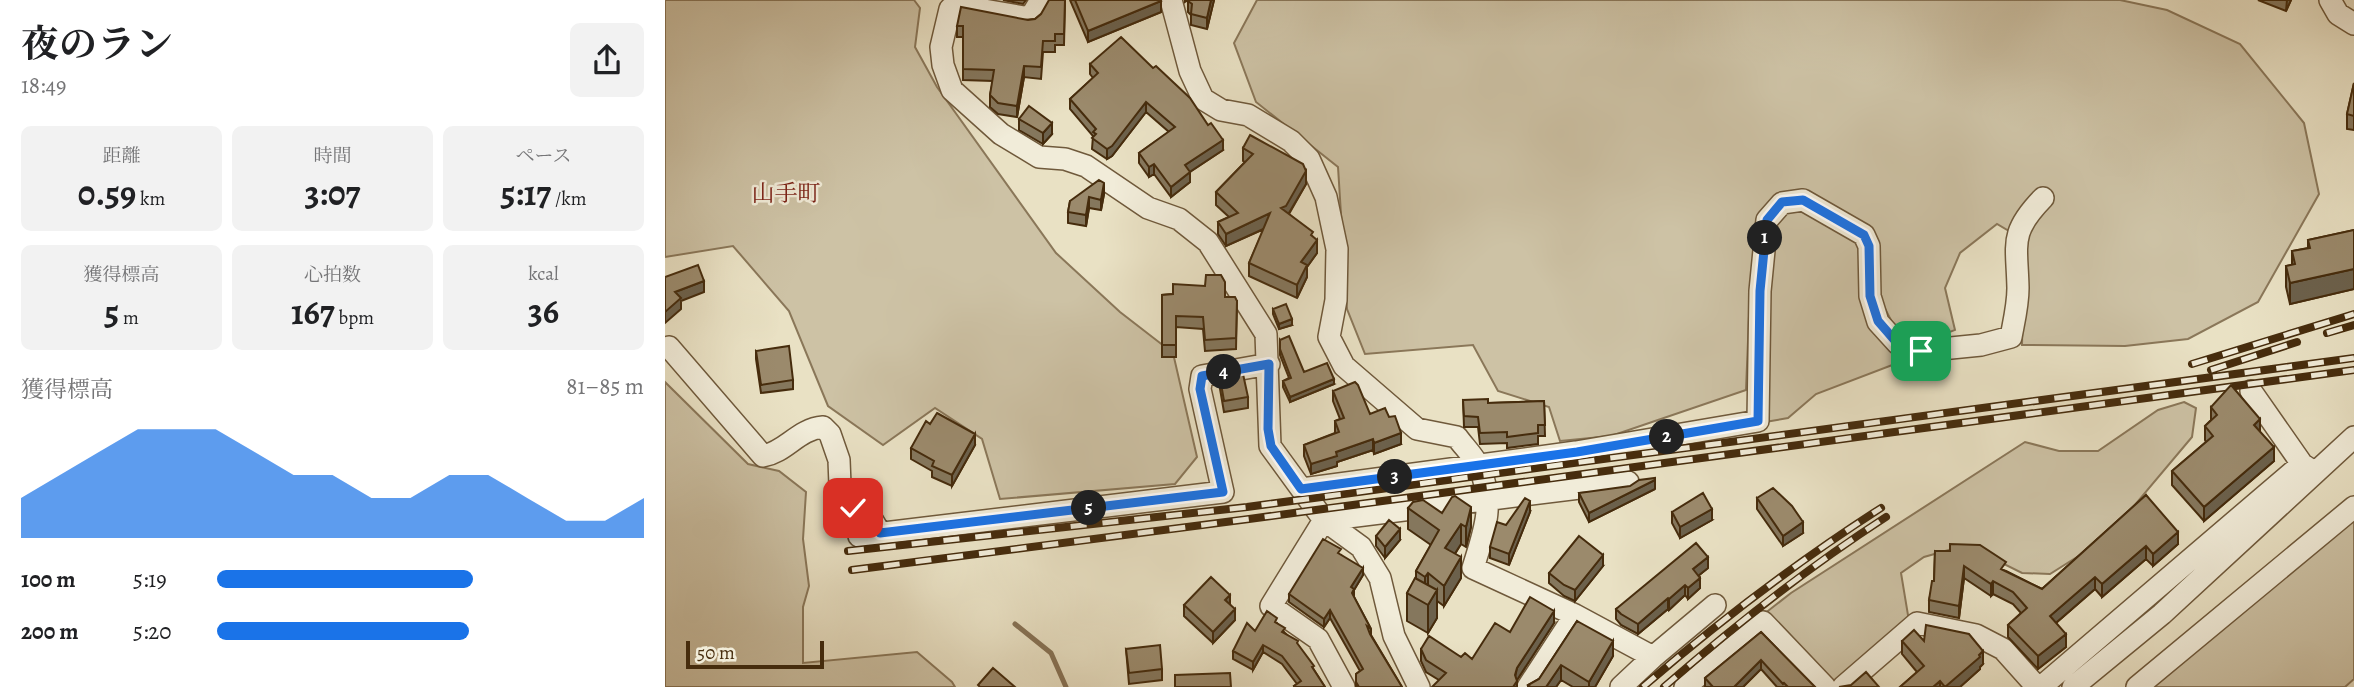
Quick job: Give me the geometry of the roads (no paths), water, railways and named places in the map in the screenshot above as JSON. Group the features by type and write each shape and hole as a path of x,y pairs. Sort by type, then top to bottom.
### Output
{"street":[{"path":"1041,0 1030,18 972,8 960,1 950,9 941,47 943,65 952,90 1001,134 1038,157 1065,159 1086,166 1148,208 1179,219 1209,243 1266,334 1269,364 1268,429 1271,446 1324,520 1361,547 1380,578 1394,636 1419,687"},
{"path":"1171,0 1190,71 1203,99 1221,110 1248,115 1291,141 1309,159 1326,197 1337,249 1336,300 1329,337 1344,366 1417,429 1457,437 1479,467 1489,499 1485,528 1473,568 1575,615 1653,657"},
{"path":"2330,0 2338,14 2354,24"},
{"path":"1301,489 1479,467 1758,421 1760,291 1767,220 1782,202 1803,200 1864,235 1869,246 1870,296 1878,321 1898,344 1921,351 1981,345 2011,337 2017,307 2018,235 2025,216 2043,198"},
{"path":"669,348 762,456 772,454 811,428 823,427 829,434 839,460 841,485 853,508 873,520 869,534 1223,492 1200,389 1202,376 1269,364"},
{"path":"2251,390 2309,468"},
{"path":"1843,687 1917,623 1976,635 2003,649 2039,687 2309,468 2354,437"},
{"path":"2073,687 2162,614 2309,468"},
{"path":"1324,520 1628,482"},
{"path":"2137,687 2354,507"},
{"path":"1324,520 1271,606 1318,639 1344,687"},
{"path":"1621,687 1715,605"},
{"path":"1528,687 1575,615"},
{"path":"1686,687 1763,622 1825,687"}],"waterway":[{"path":"1015,624 1051,653 1066,687"}],"railway":[{"path":"2192,364 2354,314"},
{"path":"2327,333 2354,325"},
{"path":"2211,370 2297,342"},
{"path":"848,551 1247,507 2354,358"},
{"path":"852,570 2354,370"},
{"path":"1643,687 1759,593 1881,508"},
{"path":"1664,687 1772,598 1886,517"}],"district":[{"name":"山手町","path":"786,193"}]}
